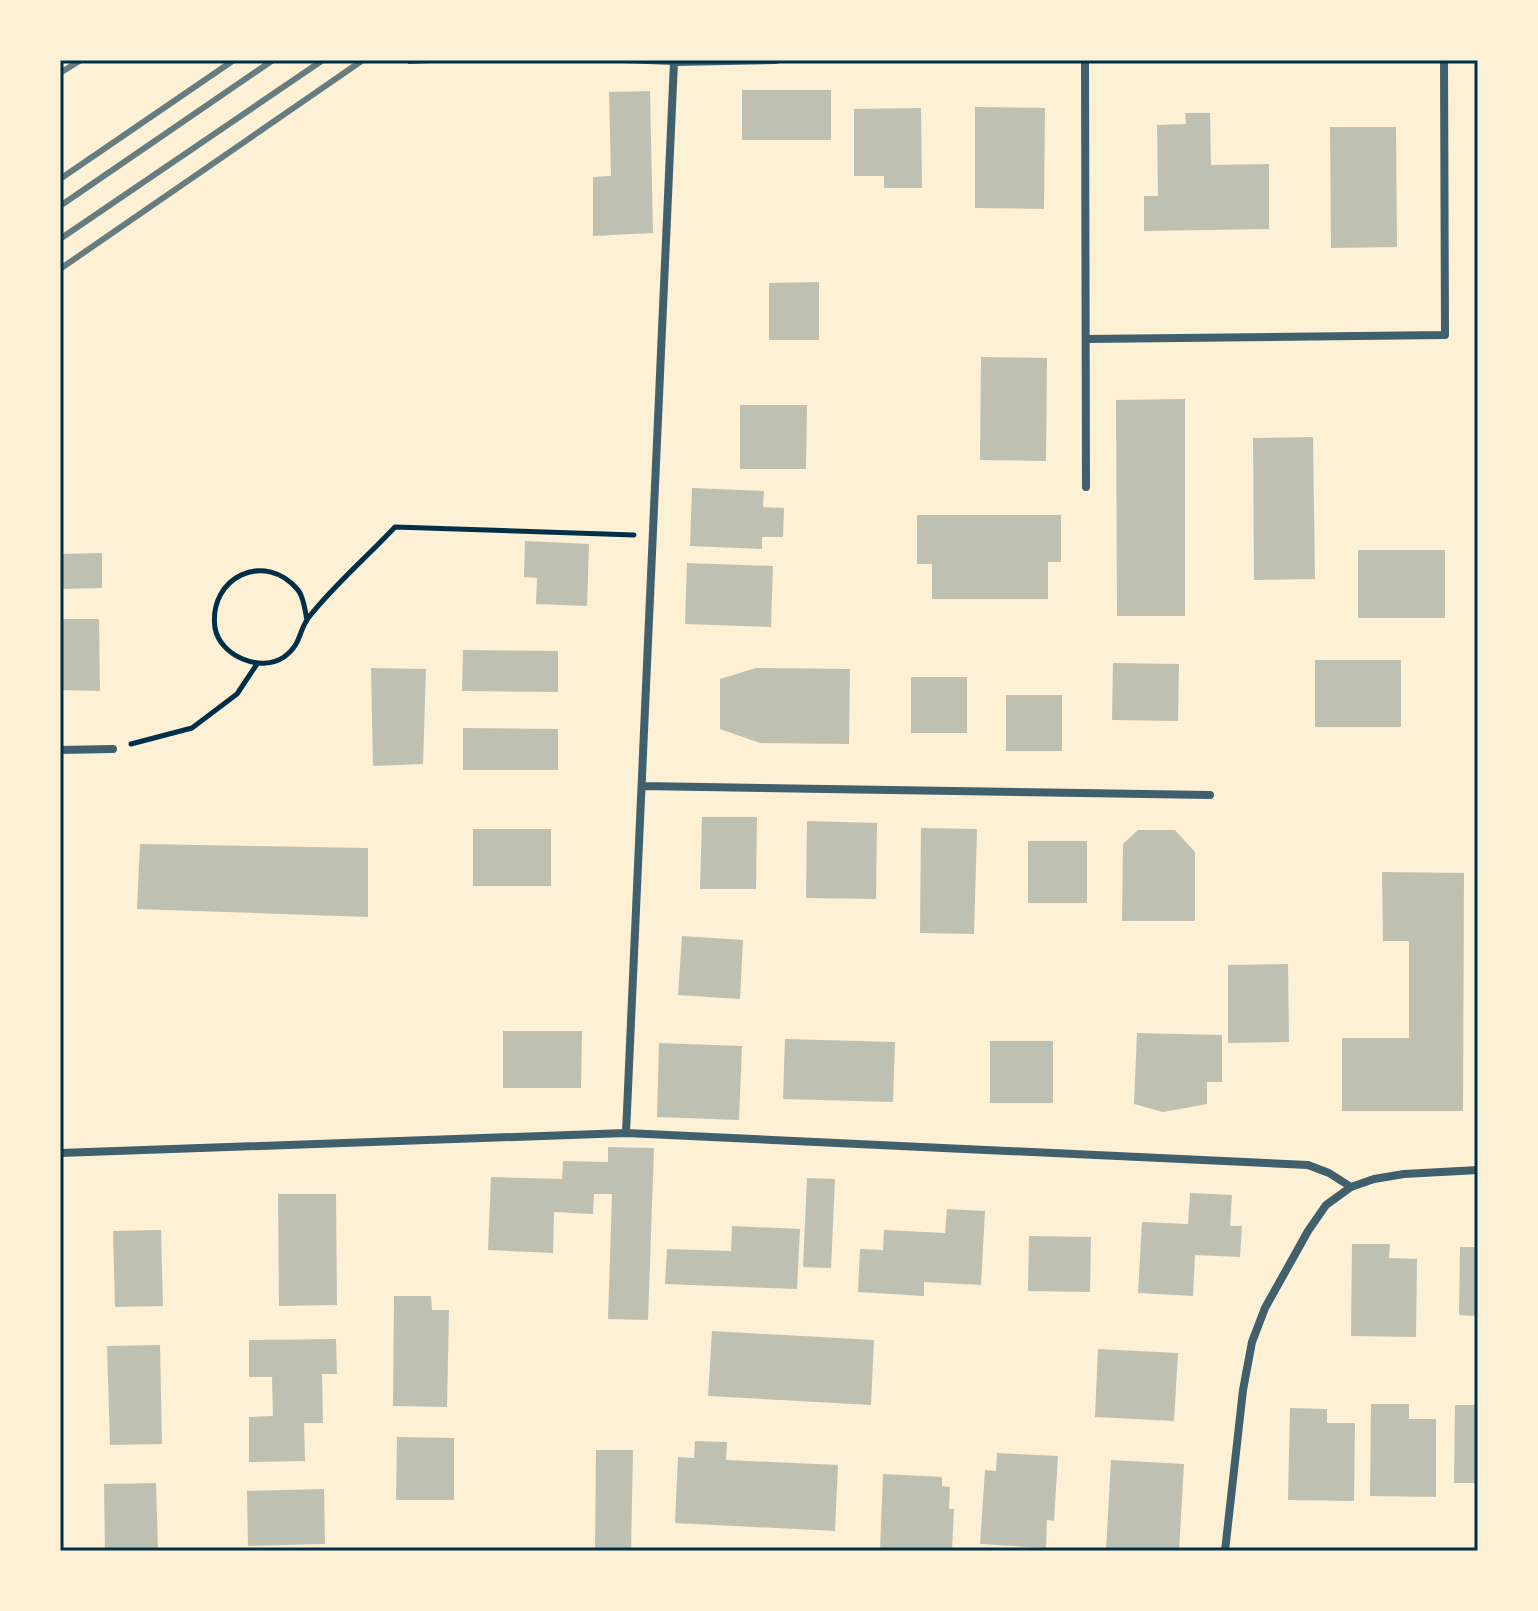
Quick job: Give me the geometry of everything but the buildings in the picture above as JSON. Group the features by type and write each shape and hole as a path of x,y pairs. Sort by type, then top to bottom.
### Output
{"street":[{"path":"626,1133 674,62 776,60"},
{"path":"1085,60 1086,487"},
{"path":"1086,339 1445,335 1444,60"},
{"path":"60,750 113,749"},
{"path":"642,786 1210,795"},
{"path":"60,1153 626,1133 1308,1165 1329,1173 1351,1187"},
{"path":"1225,1551 1243,1390 1252,1342 1265,1308 1308,1231 1326,1205 1351,1187 1404,1174 1478,1170"}],"lane":[{"path":"410,61 431,60"},
{"path":"621,60 674,62"}],"path":[{"path":"307,620 301,593 281,574 254,570 229,582 215,605 216,632 232,654 257,664 281,659 299,643 307,620 395,527 653,535"},
{"path":"113,749 192,728 237,694 257,664"}],"railway":[{"path":"60,73 81,60"},
{"path":"60,179 234,60"},
{"path":"60,206 273,60"},
{"path":"60,239 323,60"},
{"path":"60,269 363,60"}]}
